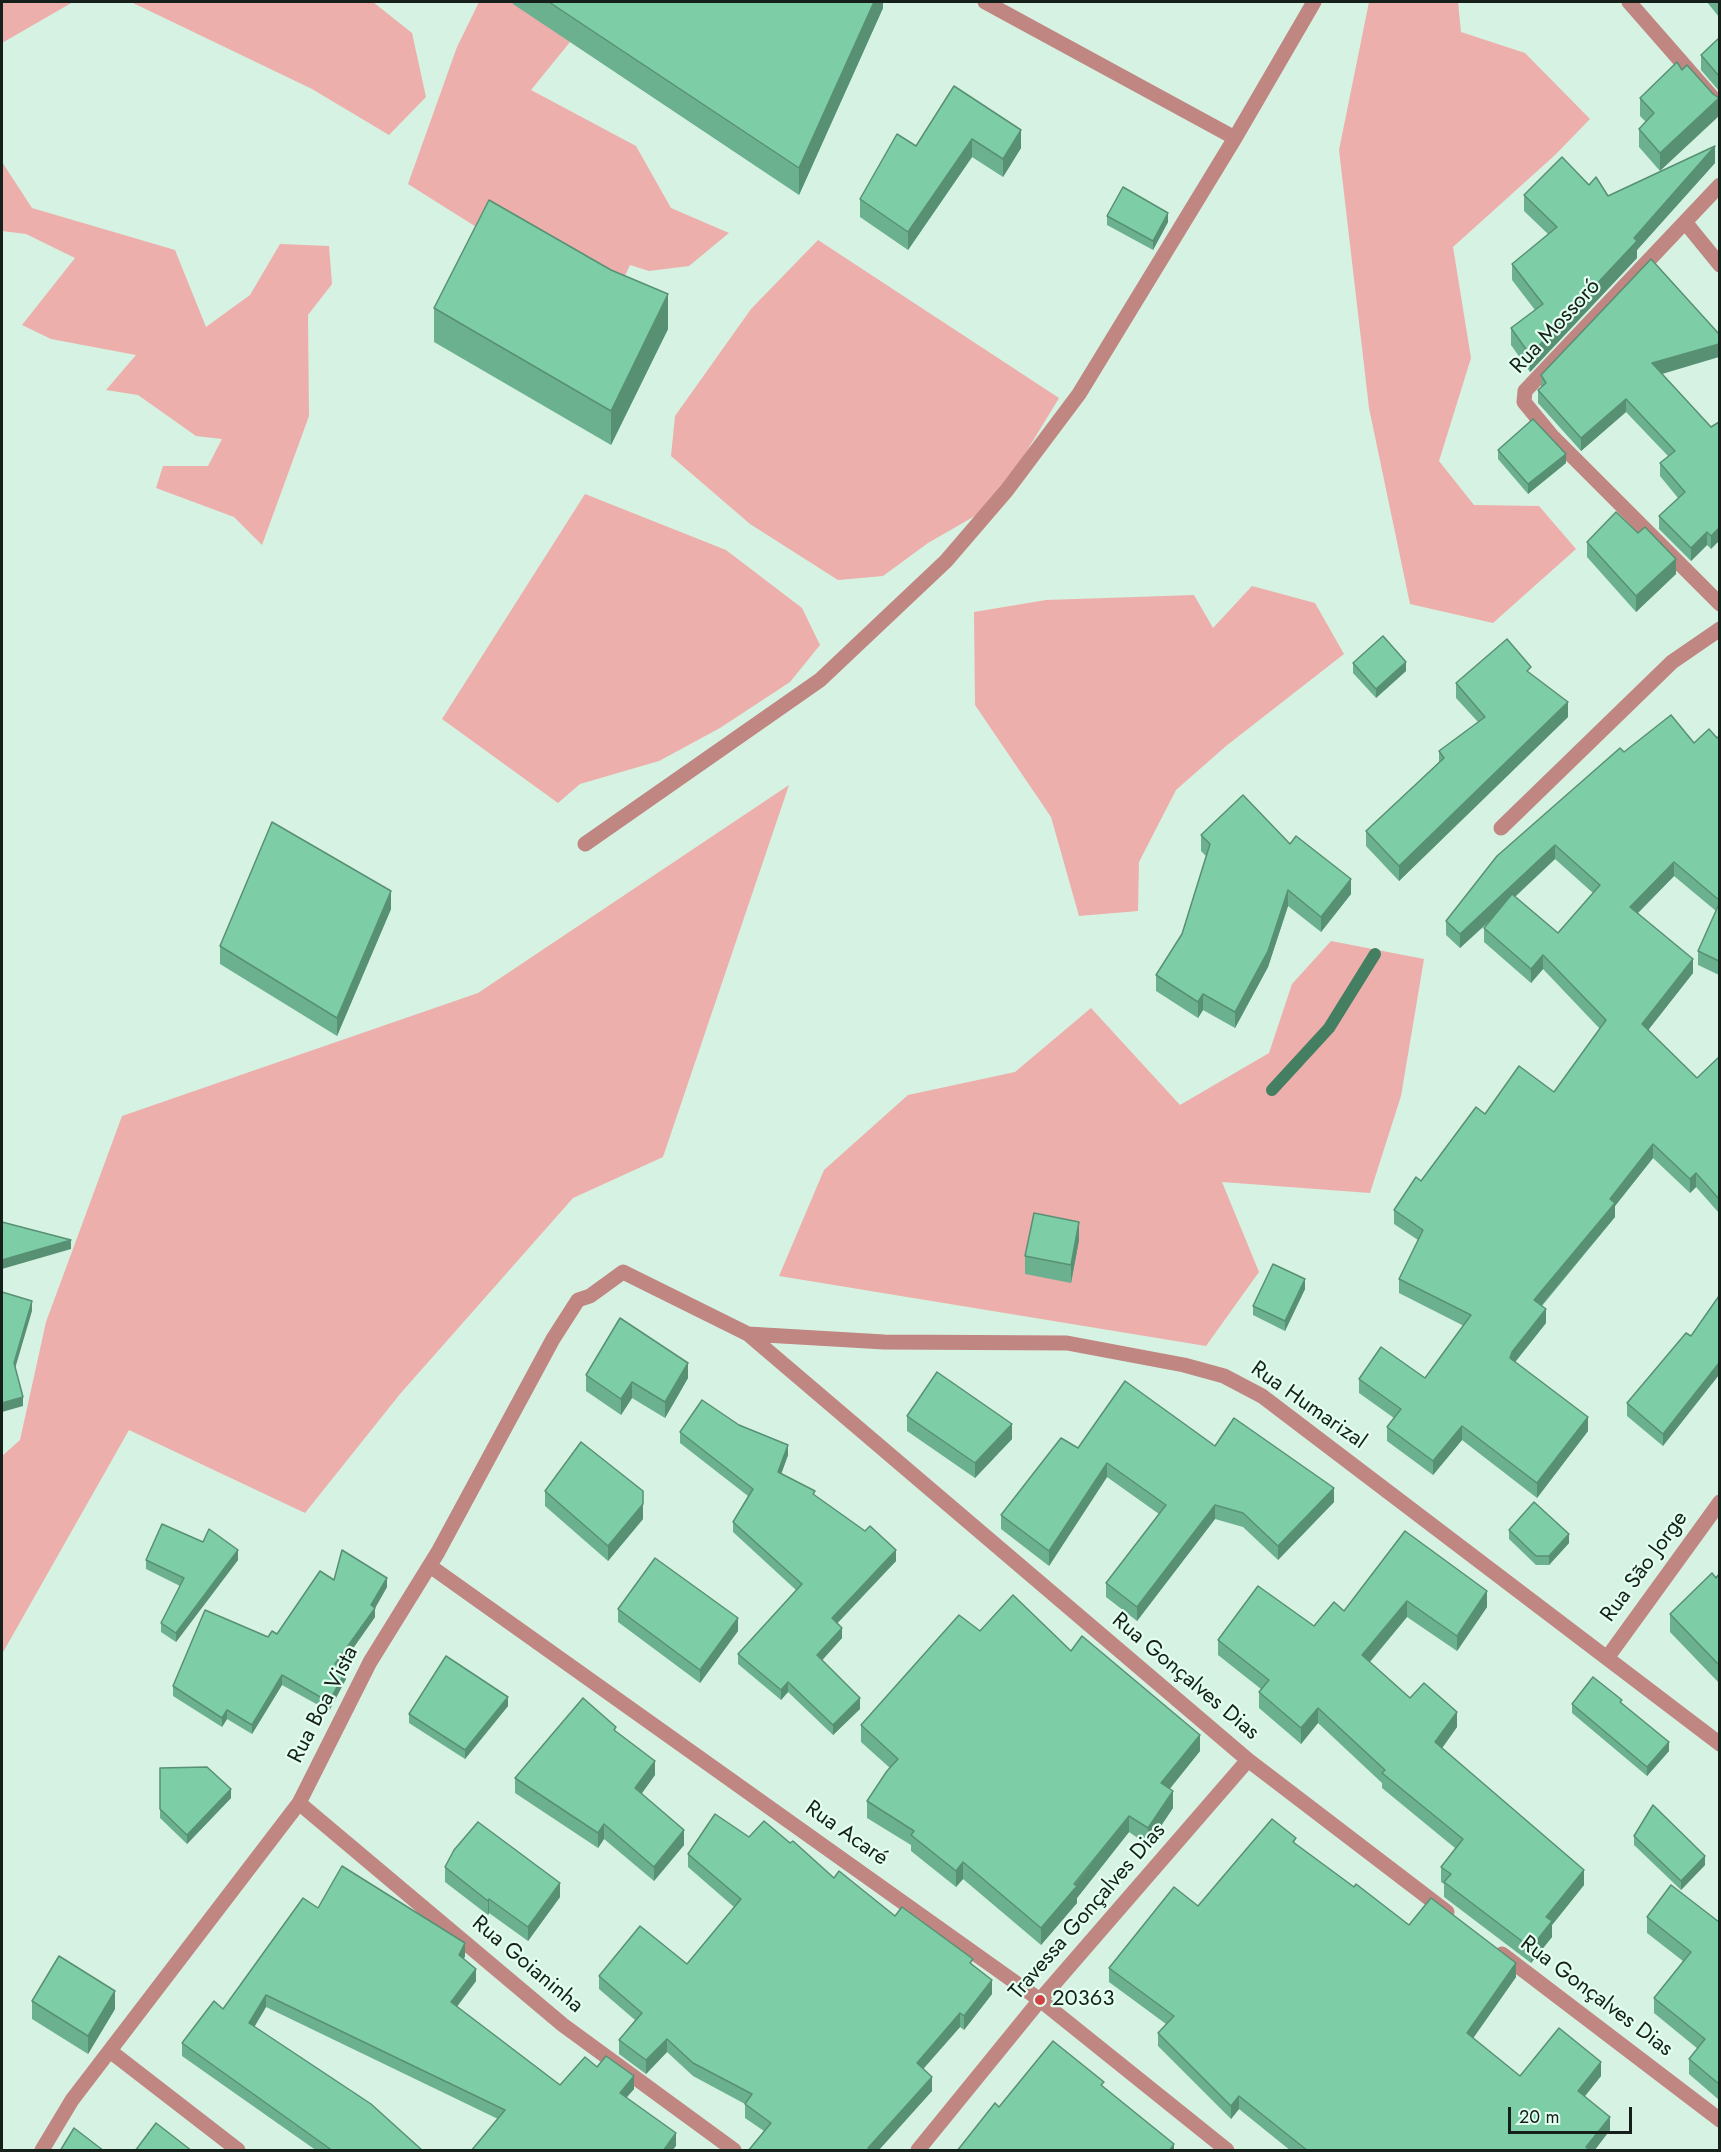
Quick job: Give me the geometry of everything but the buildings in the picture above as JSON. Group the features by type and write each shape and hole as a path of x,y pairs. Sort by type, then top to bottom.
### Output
{"street":[{"path":"985,2 1235,138"},
{"path":"585,844 820,680 946,561 1007,490 1079,394 1235,138 1314,2"},
{"path":"1629,2 1719,106"},
{"name":"Rua Mossoró","path":"1719,185 1525,391 1524,402 1552,436 1719,604"},
{"path":"1685,222 1719,265"},
{"path":"1501,828 1672,662 1719,629"},
{"name":"Rua Gonçalves Dias","path":"623,1272 748,1334 1248,1760 1455,1919"},
{"name":"Rua Boa Vista","path":"42,2151 72,2100 299,1803 370,1662 430,1566 572,1308 582,1297 590,1296 623,1272"},
{"name":"Rua Humarizal","path":"748,1334 884,1342 1067,1343 1184,1365 1224,1376 1262,1396 1719,1744"},
{"name":"Rua São Jorge","path":"1607,1658 1719,1502"},
{"name":"Rua Acaré","path":"430,1566 1040,2000 1227,2151"},
{"name":"Travessa Gonçalves Dias","path":"918,2151 1040,2000 1248,1760"},
{"name":"Rua Goianinha","path":"299,1803 563,2025 734,2151"},
{"name":"Rua Gonçalves Dias","path":"1493,1947 1719,2120"},
{"path":"110,2051 238,2151"}],"shaded area":[{"path":"2,2 73,2 2,43"},
{"path":"131,2 373,2 412,33 426,97 389,135 312,89"},
{"path":"479,2 514,2 570,42 531,90 636,146 671,208 729,233 689,266 649,271 630,265 611,305 489,235 408,184 457,47"},
{"path":"1369,2 1458,2 1461,32 1525,53 1590,119 1555,155 1453,247 1471,358 1439,461 1474,505 1539,506 1576,549 1493,623 1410,604 1369,408 1339,150"},
{"path":"2,162 32,208 175,250 206,327 250,295 280,244 329,246 332,284 308,315 309,416 262,545 234,517 156,488 163,466 208,466 222,439 196,436 138,395 106,390 136,355 51,339 22,325 75,258 26,234 2,231"},
{"path":"818,240 1059,398 994,505 928,543 883,576 838,580 750,524 671,456 675,416 751,309"},
{"path":"585,494 726,550 802,608 820,645 790,682 720,728 659,761 580,784 558,803 442,719"},
{"path":"1252,586 1315,603 1344,654 1226,746 1176,790 1139,862 1138,911 1079,916 1051,817 975,705 974,612 1046,600 1194,595 1213,628"},
{"path":"789,785 663,1157 573,1198 400,1394 305,1513 129,1430 2,1654 2,1456 20,1440 46,1322 122,1116 478,993"},
{"path":"1331,941 1424,959 1401,1096 1370,1193 1222,1182 1259,1272 1206,1346 779,1276 824,1170 908,1095 1015,1072 1091,1008 1180,1105 1269,1053 1292,984"}],"waterway":[{"path":"1272,1090 1329,1028 1375,954"}],"place":[{"name":"20363","path":"1040,2000"}]}
